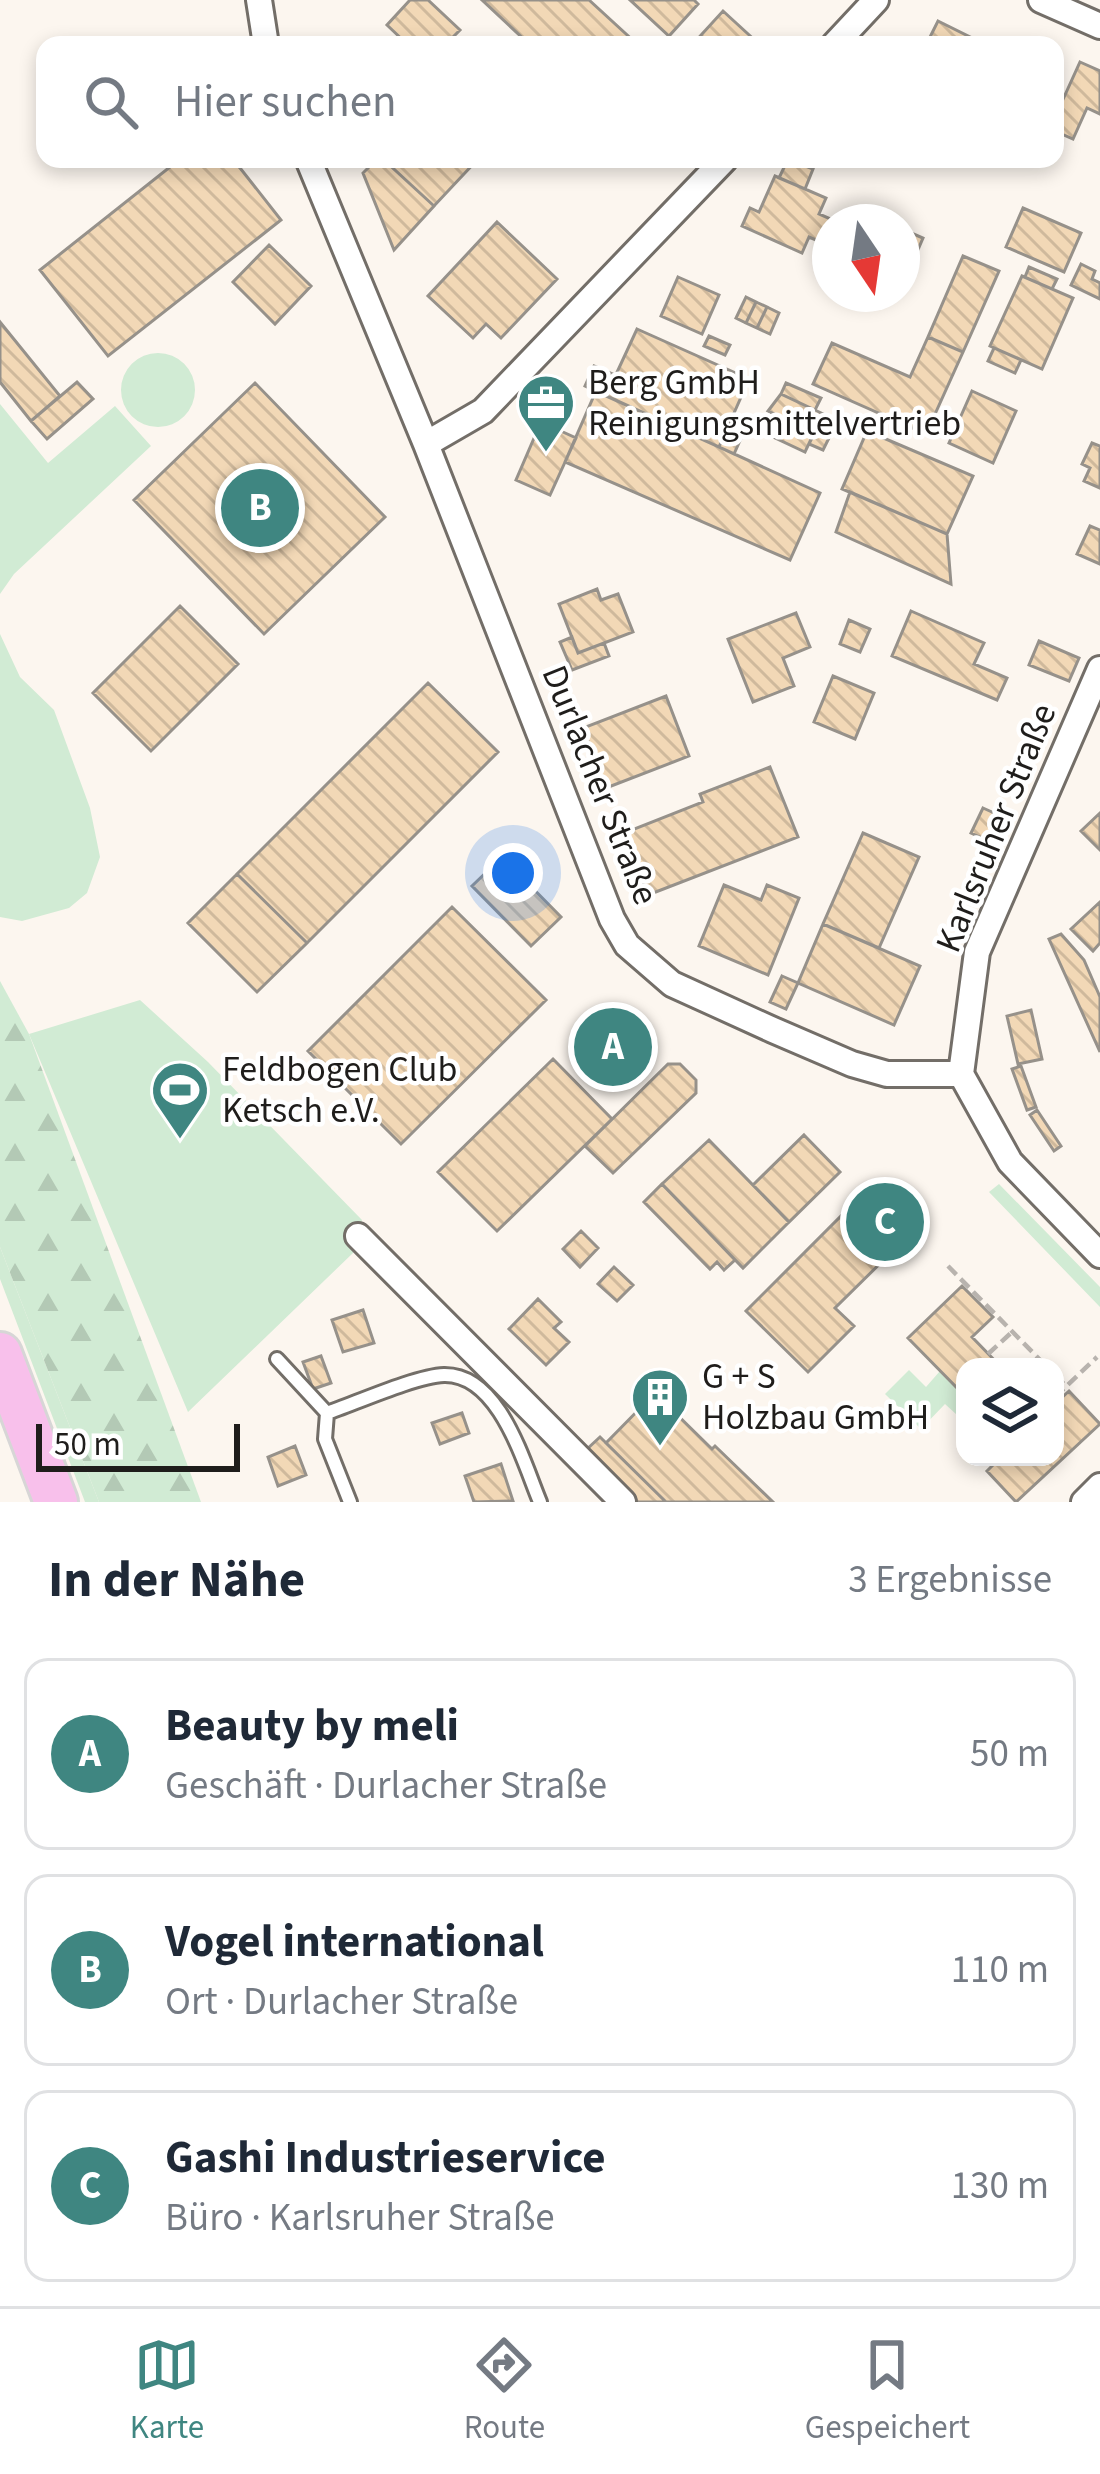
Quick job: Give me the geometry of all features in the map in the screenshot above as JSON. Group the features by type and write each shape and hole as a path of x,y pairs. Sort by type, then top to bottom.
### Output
{"highway":[{"path":"0,1354 56,1502"}],"street":[{"path":"259,0 265,36"},
{"path":"842,36 876,0"},
{"path":"1041,0 1100,26"},
{"name":"Durlacher Straße","path":"312,168 426,444 612,919 627,945 672,984 852,1064 910,1077 961,1074"},
{"path":"426,444 483,412 715,168"},
{"name":"Karlsruher Straße","path":"961,1074 977,952 1100,669"},
{"path":"961,1074 1010,1162 1100,1255"},
{"path":"358,1236 620,1498"},
{"path":"1084,1502 1100,1486"}],"lane":[{"path":"277,1359 327,1413 325,1439 350,1502"},
{"path":"327,1413 440,1375 466,1378 507,1418 540,1502"}],"path":[{"path":"948,1266 1038,1358"},
{"path":"988,1354 1012,1332"},
{"path":"1066,1386 1097,1357"}],"green space":[{"path":"158,353 184,364 195,390 184,416 158,427 132,416 121,390 132,364"},
{"path":"0,404 48,463 115,406 151,446 14,574 0,594"},
{"path":"0,634 20,677 54,710 90,808 100,857 87,893 69,908 22,921 0,917"},
{"path":"0,981 29,1034 201,1502 99,1502 0,1247"},
{"name":"Feldbogen Club Ketsch e.V.","path":"140,1000 208,1062 362,1220 353,1253 188,1412 29,1034"},
{"path":"999,1184 1100,1287 1100,1307 989,1192"},
{"path":"0,1247 99,1502 85,1502 0,1279"},
{"path":"909,1370 926,1387 940,1371 956,1387 956,1414 945,1404 921,1429 885,1394"}],"building":[{"path":"410,0 428,0 460,30 454,36 399,36 387,25"},
{"path":"482,0 589,0 628,36 520,36"},
{"path":"630,0 694,0 698,4 669,36"},
{"path":"723,11 750,36 700,36"},
{"path":"938,21 968,36 930,36"},
{"path":"1080,62 1100,71 1100,114 1087,108 1073,139 1064,135 1064,97"},
{"path":"169,168 240,168 281,220 108,356 40,270"},
{"path":"368,168 393,168 434,206 394,250 363,173"},
{"path":"393,168 470,168 434,206"},
{"path":"784,168 813,169 805,189 779,178"},
{"path":"775,176 826,198 823,204 812,204 812,238 802,253 742,226 750,208 759,212"},
{"path":"1023,208 1081,233 1064,272 1006,247"},
{"path":"497,222 557,279 501,338 486,324 473,338 428,296"},
{"path":"269,245 311,286 275,324 233,282"},
{"path":"963,256 999,271 963,352 928,337"},
{"path":"1081,264 1095,271 1092,279 1100,283 1100,299 1071,285"},
{"path":"1029,267 1057,279 1052,289 1025,277"},
{"path":"1022,276 1073,298 1042,369 990,346"},
{"path":"678,277 719,295 702,334 661,316"},
{"path":"746,297 756,302 746,323 736,318"},
{"path":"756,302 767,307 757,328 746,323"},
{"path":"767,307 779,313 770,334 757,328"},
{"path":"0,322 60,396 31,421 0,382"},
{"path":"637,329 749,379 719,447 606,396"},
{"path":"709,336 730,345 725,355 704,346"},
{"path":"928,337 963,352 926,434 813,384 832,343 910,377"},
{"path":"994,348 1021,360 1015,373 988,361"},
{"path":"594,366 615,375 606,396 585,386"},
{"path":"77,382 93,399 47,439 31,421"},
{"path":"255,383 385,517 264,634 134,500"},
{"path":"786,383 821,398 815,410 781,394"},
{"path":"596,391 820,493 790,560 565,462"},
{"path":"972,391 1016,411 993,463 949,443"},
{"path":"781,394 823,414 805,452 771,436 780,417 768,411"},
{"path":"822,417 836,424 823,450 809,444"},
{"path":"731,420 746,427 734,454 719,447"},
{"path":"541,422 576,438 550,495 516,480"},
{"path":"867,431 973,476 947,534 842,489"},
{"path":"1092,443 1100,446 1100,488 1084,481 1090,468 1082,464"},
{"path":"850,492 947,534 951,584 836,532"},
{"path":"1090,526 1100,530 1100,564 1077,554"},
{"path":"597,589 601,600 618,594 633,632 578,653 559,604"},
{"path":"180,606 238,664 151,751 93,693"},
{"path":"911,611 984,643 974,664 1007,678 997,700 892,656"},
{"path":"796,613 810,647 783,658 794,686 753,702 728,639"},
{"path":"849,620 870,629 860,652 840,644"},
{"path":"572,637 578,653 604,643 609,656 572,670 560,642"},
{"path":"1039,641 1079,658 1069,681 1029,665"},
{"path":"833,676 874,693 855,739 814,722"},
{"path":"428,683 498,752 307,943 237,874"},
{"path":"666,696 689,756 606,788 583,728"},
{"path":"770,767 798,837 648,895 624,833 703,802 700,794"},
{"path":"983,808 1003,817 991,842 971,833"},
{"path":"1100,813 1100,850 1081,831"},
{"path":"863,833 919,857 879,948 823,924"},
{"path":"502,857 561,917 531,946 472,886"},
{"path":"237,874 307,943 257,992 188,923"},
{"path":"724,885 761,900 767,885 799,898 768,975 699,946"},
{"path":"1100,902 1100,943 1093,951 1071,929"},
{"path":"452,907 546,1000 401,1144 308,1051"},
{"path":"823,924 920,966 894,1025 798,983"},
{"path":"1061,934 1084,960 1100,997 1100,1052 1049,939"},
{"path":"782,976 798,983 786,1009 770,1002"},
{"path":"1031,1010 1042,1059 1018,1064 1007,1016"},
{"path":"613,1013 647,1047 608,1086 574,1051"},
{"path":"553,1059 612,1119 497,1231 438,1172"},
{"path":"668,1064 680,1064 696,1080 696,1093 613,1173 585,1146"},
{"path":"1021,1066 1036,1107 1027,1110 1012,1069"},
{"path":"1037,1110 1061,1146 1054,1151 1030,1115"},
{"path":"804,1135 840,1172 789,1222 753,1185"},
{"path":"709,1140 789,1222 743,1268 662,1184"},
{"path":"662,1184 735,1260 724,1270 717,1262 710,1269 644,1202"},
{"path":"865,1192 908,1236 835,1308 854,1326 808,1372 746,1311"},
{"path":"581,1231 598,1248 580,1267 563,1249"},
{"path":"614,1267 633,1285 617,1301 598,1284"},
{"path":"962,1286 993,1317 972,1337 992,1358 956,1358 956,1387 908,1338"},
{"path":"538,1299 561,1322 554,1328 569,1342 546,1365 509,1329"},
{"path":"363,1310 374,1343 343,1352 332,1320"},
{"path":"321,1356 331,1383 313,1389 303,1362"},
{"path":"1069,1391 1100,1424 1064,1457 1064,1396"},
{"name":"G + S Holzbau GmbH","path":"655,1393 773,1502 666,1502 606,1443"},
{"path":"462,1413 469,1433 440,1444 432,1423"},
{"path":"600,1437 666,1502 637,1502 586,1450"},
{"path":"295,1446 306,1475 278,1486 268,1457"},
{"path":"501,1464 513,1501 474,1502 465,1476"},
{"path":"992,1466 1055,1466 1016,1502 987,1471"}],"place":[{"name":"Berg GmbH Reinigungsmittelvertrieb","path":"546,454"},
{"name":"Vogel international","path":"260,508"},
{"name":"Beauty by meli","path":"613,1047"},
{"name":"Feldbogen Club Ketsch e.V.","path":"180,1141"},
{"name":"Gashi Industrieservice","path":"885,1222"},
{"name":"G + S Holzbau GmbH","path":"660,1448"}]}
